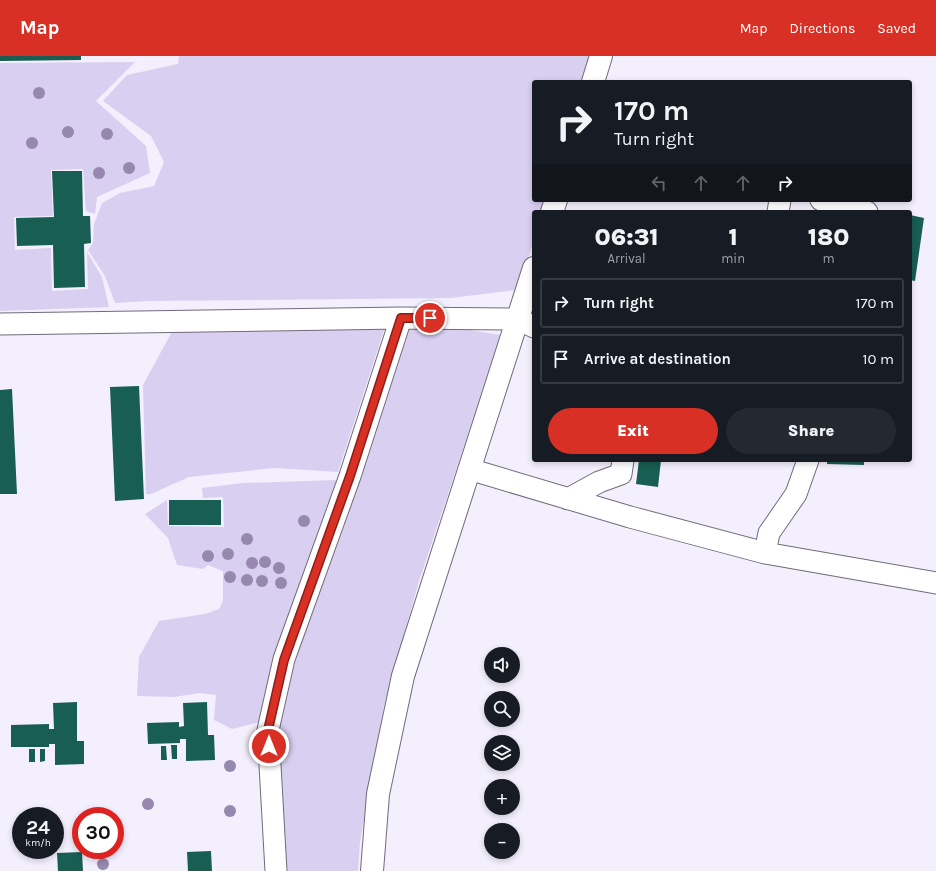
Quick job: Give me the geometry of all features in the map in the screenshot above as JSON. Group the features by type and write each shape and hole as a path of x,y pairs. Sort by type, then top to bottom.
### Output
{"main road":[{"path":"594,80 601,56"},
{"path":"372,871 378,794 403,676 469,469 526,323 532,282"}],"street":[{"path":"829,202 859,210"},
{"path":"0,324 401,318 526,323"},
{"path":"276,871 268,730 284,660 350,476 401,318"},
{"path":"568,499 599,482 621,474 623,462"},
{"path":"765,553 770,533 796,494 807,462"},
{"path":"469,469 630,517 765,553 936,583"}],"shaded area":[{"path":"179,56 594,56 587,80 532,80 532,202 548,202 545,210 532,210 532,247 517,290 451,298 149,301 115,303 105,276 88,250 93,243 94,224 102,203 120,193 154,186 164,162 151,136 103,101 127,75 178,64"},
{"path":"135,62 96,101 146,146 150,173 97,197 95,214 86,211 83,169 51,170 53,216 14,217 15,250 51,248 52,291 88,289 87,252 102,277 109,307 0,311 0,63"},
{"path":"385,327 338,472 274,468 189,477 151,494 146,494 143,385 174,328"},
{"path":"406,327 451,327 501,335 419,581 384,706 360,842 358,871 284,871 278,739 282,704"},
{"path":"338,480 265,693 264,721 232,729 214,720 216,695 199,693 174,697 137,696 139,657 159,621 205,614 219,609 223,601 223,571 208,565 203,569 177,565 168,538 145,514 167,500 168,526 224,527 223,497 203,498 202,488 243,483"}],"building":[{"path":"0,56 81,56 81,60 0,61"},
{"path":"52,171 82,171 83,216 90,216 91,243 84,244 85,287 54,288 53,245 17,246 16,218 54,217"},
{"path":"912,215 924,218 915,281 912,280"},
{"path":"139,386 144,499 115,501 110,387"},
{"path":"12,389 17,494 0,494 0,390"},
{"path":"639,462 661,462 658,487 636,484"},
{"path":"827,462 864,462 864,465 827,464"},
{"path":"169,500 221,500 221,525 169,525"},
{"path":"77,702 77,741 84,741 84,764 55,765 55,744 49,744 49,747 11,747 11,725 49,724 49,729 54,729 53,703"},
{"path":"207,702 208,735 214,735 215,760 186,761 186,739 180,739 180,743 148,744 147,723 179,722 179,727 184,726 183,703"},
{"path":"171,745 177,745 177,759 172,759"},
{"path":"161,746 166,746 167,760 161,760"},
{"path":"29,749 35,749 35,762 29,762"},
{"path":"40,749 45,749 45,761 40,762"},
{"path":"211,851 212,871 188,871 187,852"},
{"path":"72,852 72,859 82,859 83,871 58,871 57,859 64,859 64,853"}],"route":[{"path":"269,746 268,730 284,660 350,476 401,318 430,318"}]}
